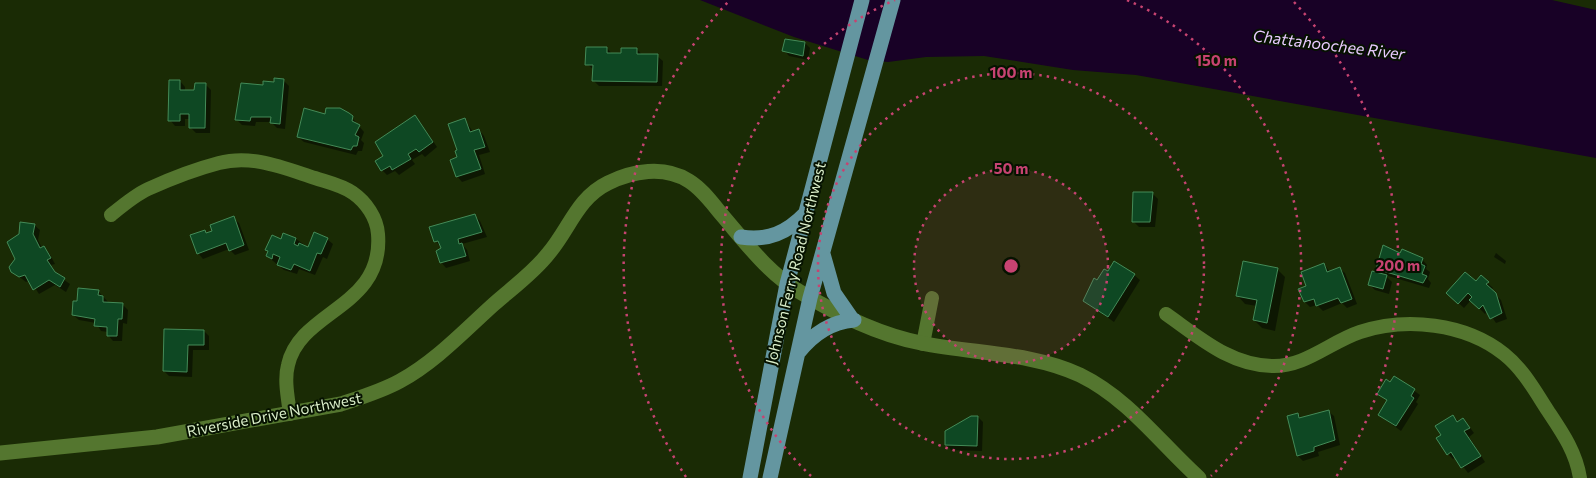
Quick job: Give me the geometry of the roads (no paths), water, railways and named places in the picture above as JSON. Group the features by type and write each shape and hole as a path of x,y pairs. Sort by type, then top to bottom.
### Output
{"main road":[{"name":"Johnson Ferry Road Northwest","path":"750,478 787,284 862,0"},
{"name":"Johnson Ferry Road Northwest","path":"770,478 810,298 894,0"},
{"path":"741,237 753,239 773,237 792,226 806,214"},
{"path":"797,354 824,328 840,322 853,320 832,290 823,252"}],"street":[{"path":"111,215 147,189 220,162 245,160 268,163 340,186 363,201 373,216 378,232 374,270 363,286 305,336 293,350 286,376 290,414"},
{"name":"Riverside Drive Northwest","path":"0,453 157,438 341,404 368,395 401,380 431,360 537,266 562,236 584,200 600,188 628,175 659,172 689,181 704,194 757,257 787,284 810,298 853,320 900,339 923,344 1024,357 1079,375 1103,389 1148,424 1181,462 1200,478"},
{"path":"923,344 932,298"},
{"path":"1166,314 1222,353 1253,365 1275,366 1293,364 1360,332 1387,326 1415,324 1449,328 1479,338 1504,354 1523,374 1568,442 1576,459 1580,478"}],"water":[{"name":"Chattahoochee River","path":"700,0 1552,0 1596,10 1596,158 1136,75 1073,70 984,56 926,57 888,62 868,60 794,37"}]}
